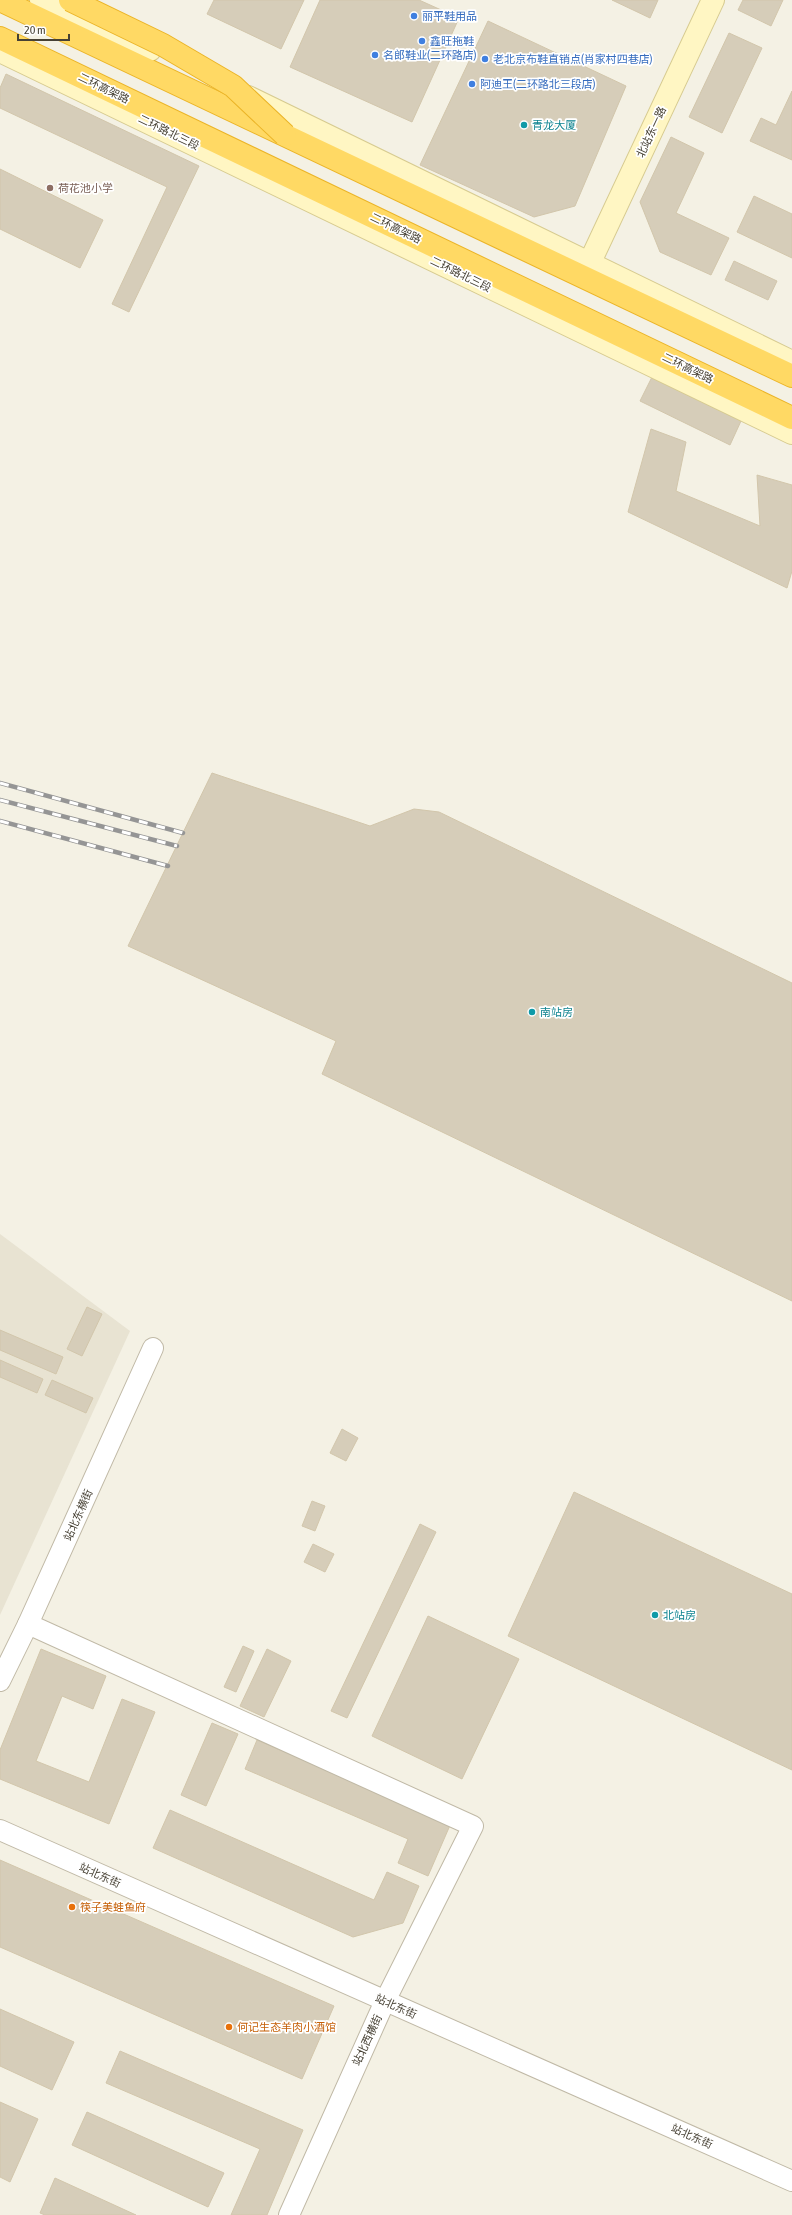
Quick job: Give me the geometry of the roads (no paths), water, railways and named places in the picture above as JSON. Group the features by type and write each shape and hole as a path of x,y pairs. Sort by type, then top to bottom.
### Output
{"highway":[{"path":"0,0 792,376"},
{"path":"70,0 163,45 233,86 285,135"},
{"name":"二环高架路","path":"0,38 792,418"}],"main road":[{"path":"41,0 181,65 792,362"},
{"name":"北站东一路","path":"589,264 713,0"},
{"name":"二环路北三段","path":"0,51 792,433"}],"street":[{"name":"站北东横街","path":"0,1681 28,1624 153,1348"},
{"name":"站北西横街","path":"28,1624 473,1826 385,2001 289,2215"},
{"name":"站北东街","path":"0,1830 792,2181"}],"railway":[{"path":"0,783 183,833"},
{"path":"0,800 177,846"},
{"path":"0,821 168,866"}],"place":[{"name":"丽平鞋用品","path":"414,16"},
{"name":"鑫旺拖鞋","path":"422,41"},
{"name":"名郎鞋业(二环路店)","path":"375,55"},
{"name":"老北京布鞋直销点(肖家村四巷店)","path":"485,59"},
{"name":"阿迪王(二环路北三段店)","path":"472,84"},
{"name":"青龙大厦","path":"524,125"},
{"name":"荷花池小学","path":"50,188"},
{"name":"南站房","path":"532,1012"},
{"name":"北站房","path":"655,1615"},
{"name":"筷子美蛙鱼府","path":"72,1907"},
{"name":"何记生态羊肉小酒馆","path":"229,2027"}]}
